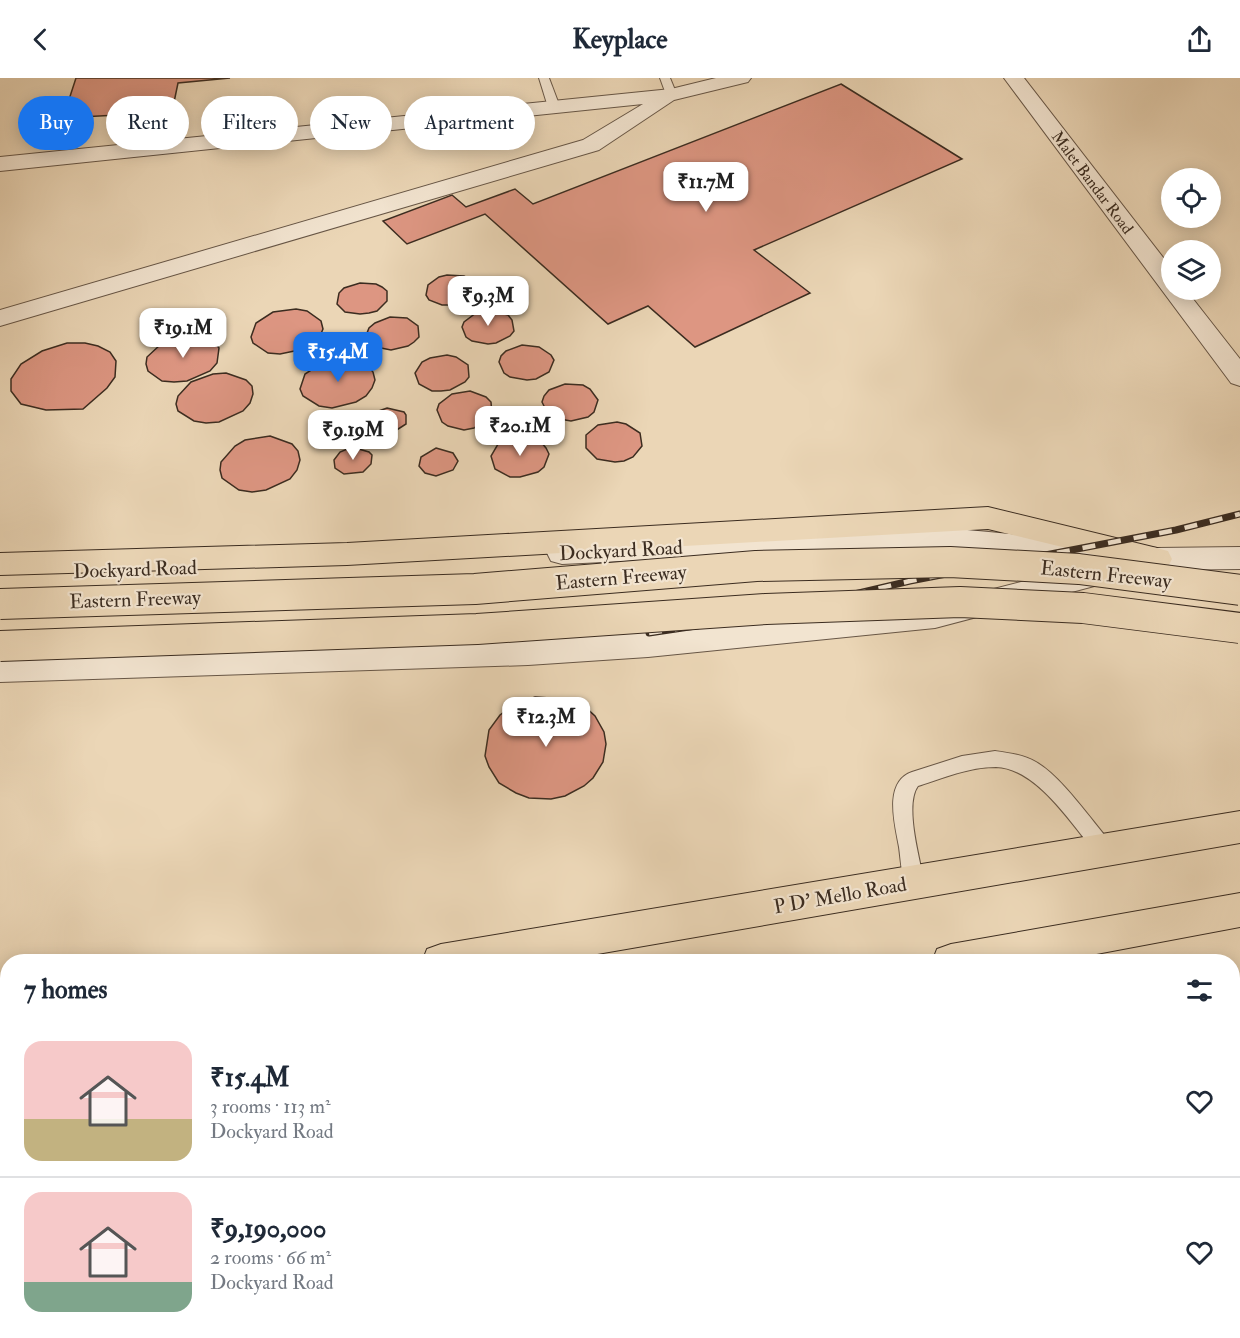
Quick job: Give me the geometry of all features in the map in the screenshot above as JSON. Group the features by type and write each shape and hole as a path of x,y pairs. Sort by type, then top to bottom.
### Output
{"main road":[{"path":"0,564 347,554 988,518 1157,559"},
{"name":"Eastern Freeway","path":"0,604 475,589 756,566 950,562 1079,569 1240,590"},
{"name":"Eastern Freeway","path":"0,646 477,629 766,609 960,602 1083,608 1240,628"},
{"name":"P D' Mello Road","path":"488,954 1240,827"},
{"path":"995,954 1240,910"}],"street":[{"path":"0,164 554,107 668,86 741,78"},
{"name":"Malet Bandar Road","path":"1014,78 1161,272"},
{"path":"0,298 564,132 668,86"},
{"path":"0,318 591,146 668,86"},
{"name":"Malet Bandar Road","path":"1182,300 1240,377"},
{"name":"Dockyard Road","path":"0,573 339,563 915,536 1157,559 1240,558"},
{"path":"0,669 528,652 803,631 934,616 1157,559"}],"lane":[{"path":"544,78 554,107"},
{"path":"914,882 902,808 904,789 912,780 990,758 1007,758 1031,766 1105,850"}],"building":[{"path":"76,78 230,78 178,83 175,96 106,96 106,116 94,116 94,96 70,96"},
{"path":"841,84 962,159 754,250 810,293 695,347 648,306 608,324 485,214 407,244 383,221 452,195 466,207 515,189 533,204"},
{"path":"464,276 470,279 477,288 476,293 466,302 458,305 442,305 429,300 426,295 428,285 439,277"},
{"path":"360,283 376,284 387,291 387,301 377,311 360,314 345,312 337,304 339,293 344,288"},
{"path":"296,309 307,311 321,321 323,329 314,343 304,349 280,354 268,353 253,343 251,337 256,323 273,312"},
{"path":"493,311 508,315 512,320 514,331 510,336 488,344 472,341 466,337 462,327 464,322 476,313"},
{"path":"390,317 407,318 418,326 419,337 408,346 391,350 376,347 370,343 367,333 369,328"},
{"path":"194,335 214,342 219,348 217,363 210,371 187,381 174,382 162,381 148,371 147,357 161,344 171,339"},
{"path":"67,343 85,343 110,352 116,361 115,377 107,388 83,409 46,410 21,404 11,391 11,379 21,364 42,351"},
{"path":"522,345 539,347 551,355 554,360 549,372 536,379 527,380 510,377 504,373 499,362 501,356 506,351"},
{"path":"447,355 456,357 468,365 469,377 465,382 450,390 441,391 432,391 419,384 415,373 422,362"},
{"path":"346,359 367,365 373,372 375,380 366,396 356,402 332,408 319,406 303,396 300,389 305,374 322,363"},
{"path":"226,373 246,380 252,386 253,394 250,403 243,411 219,422 206,423 194,421 178,411 176,404 178,396 191,382 213,374"},
{"path":"565,384 583,385 590,389 598,400 594,412 588,417 571,421 554,418 548,414 542,402 544,396 549,390"},
{"path":"470,391 486,397 491,402 492,414 488,420 474,428 464,430 442,422 437,410 439,404 452,394"},
{"path":"387,408 404,412 406,424 392,433 380,433 371,428 370,420 376,412"},
{"path":"617,422 626,424 640,433 642,446 633,457 624,461 597,459 586,448 586,435 598,425"},
{"path":"270,436 292,444 298,451 300,460 297,470 290,479 266,490 252,492 239,490 222,478 221,462 235,446 245,440"},
{"path":"524,436 541,442 546,448 549,454 544,467 538,472 520,477 510,477 495,469 491,456 498,444 514,437"},
{"path":"352,447 369,452 372,455 371,464 363,472 344,474 335,468 334,460 340,452"},
{"path":"436,448 453,453 458,461 453,470 436,476 425,473 419,466 421,457"},
{"path":"535,697 566,699 584,706 595,716 604,732 606,744 603,762 593,778 584,786 565,796 551,799 529,798 516,793 499,783 485,756 489,730 500,715 515,704"}],"railway":[{"path":"649,633 756,617 910,581 1176,530 1240,514"}]}
